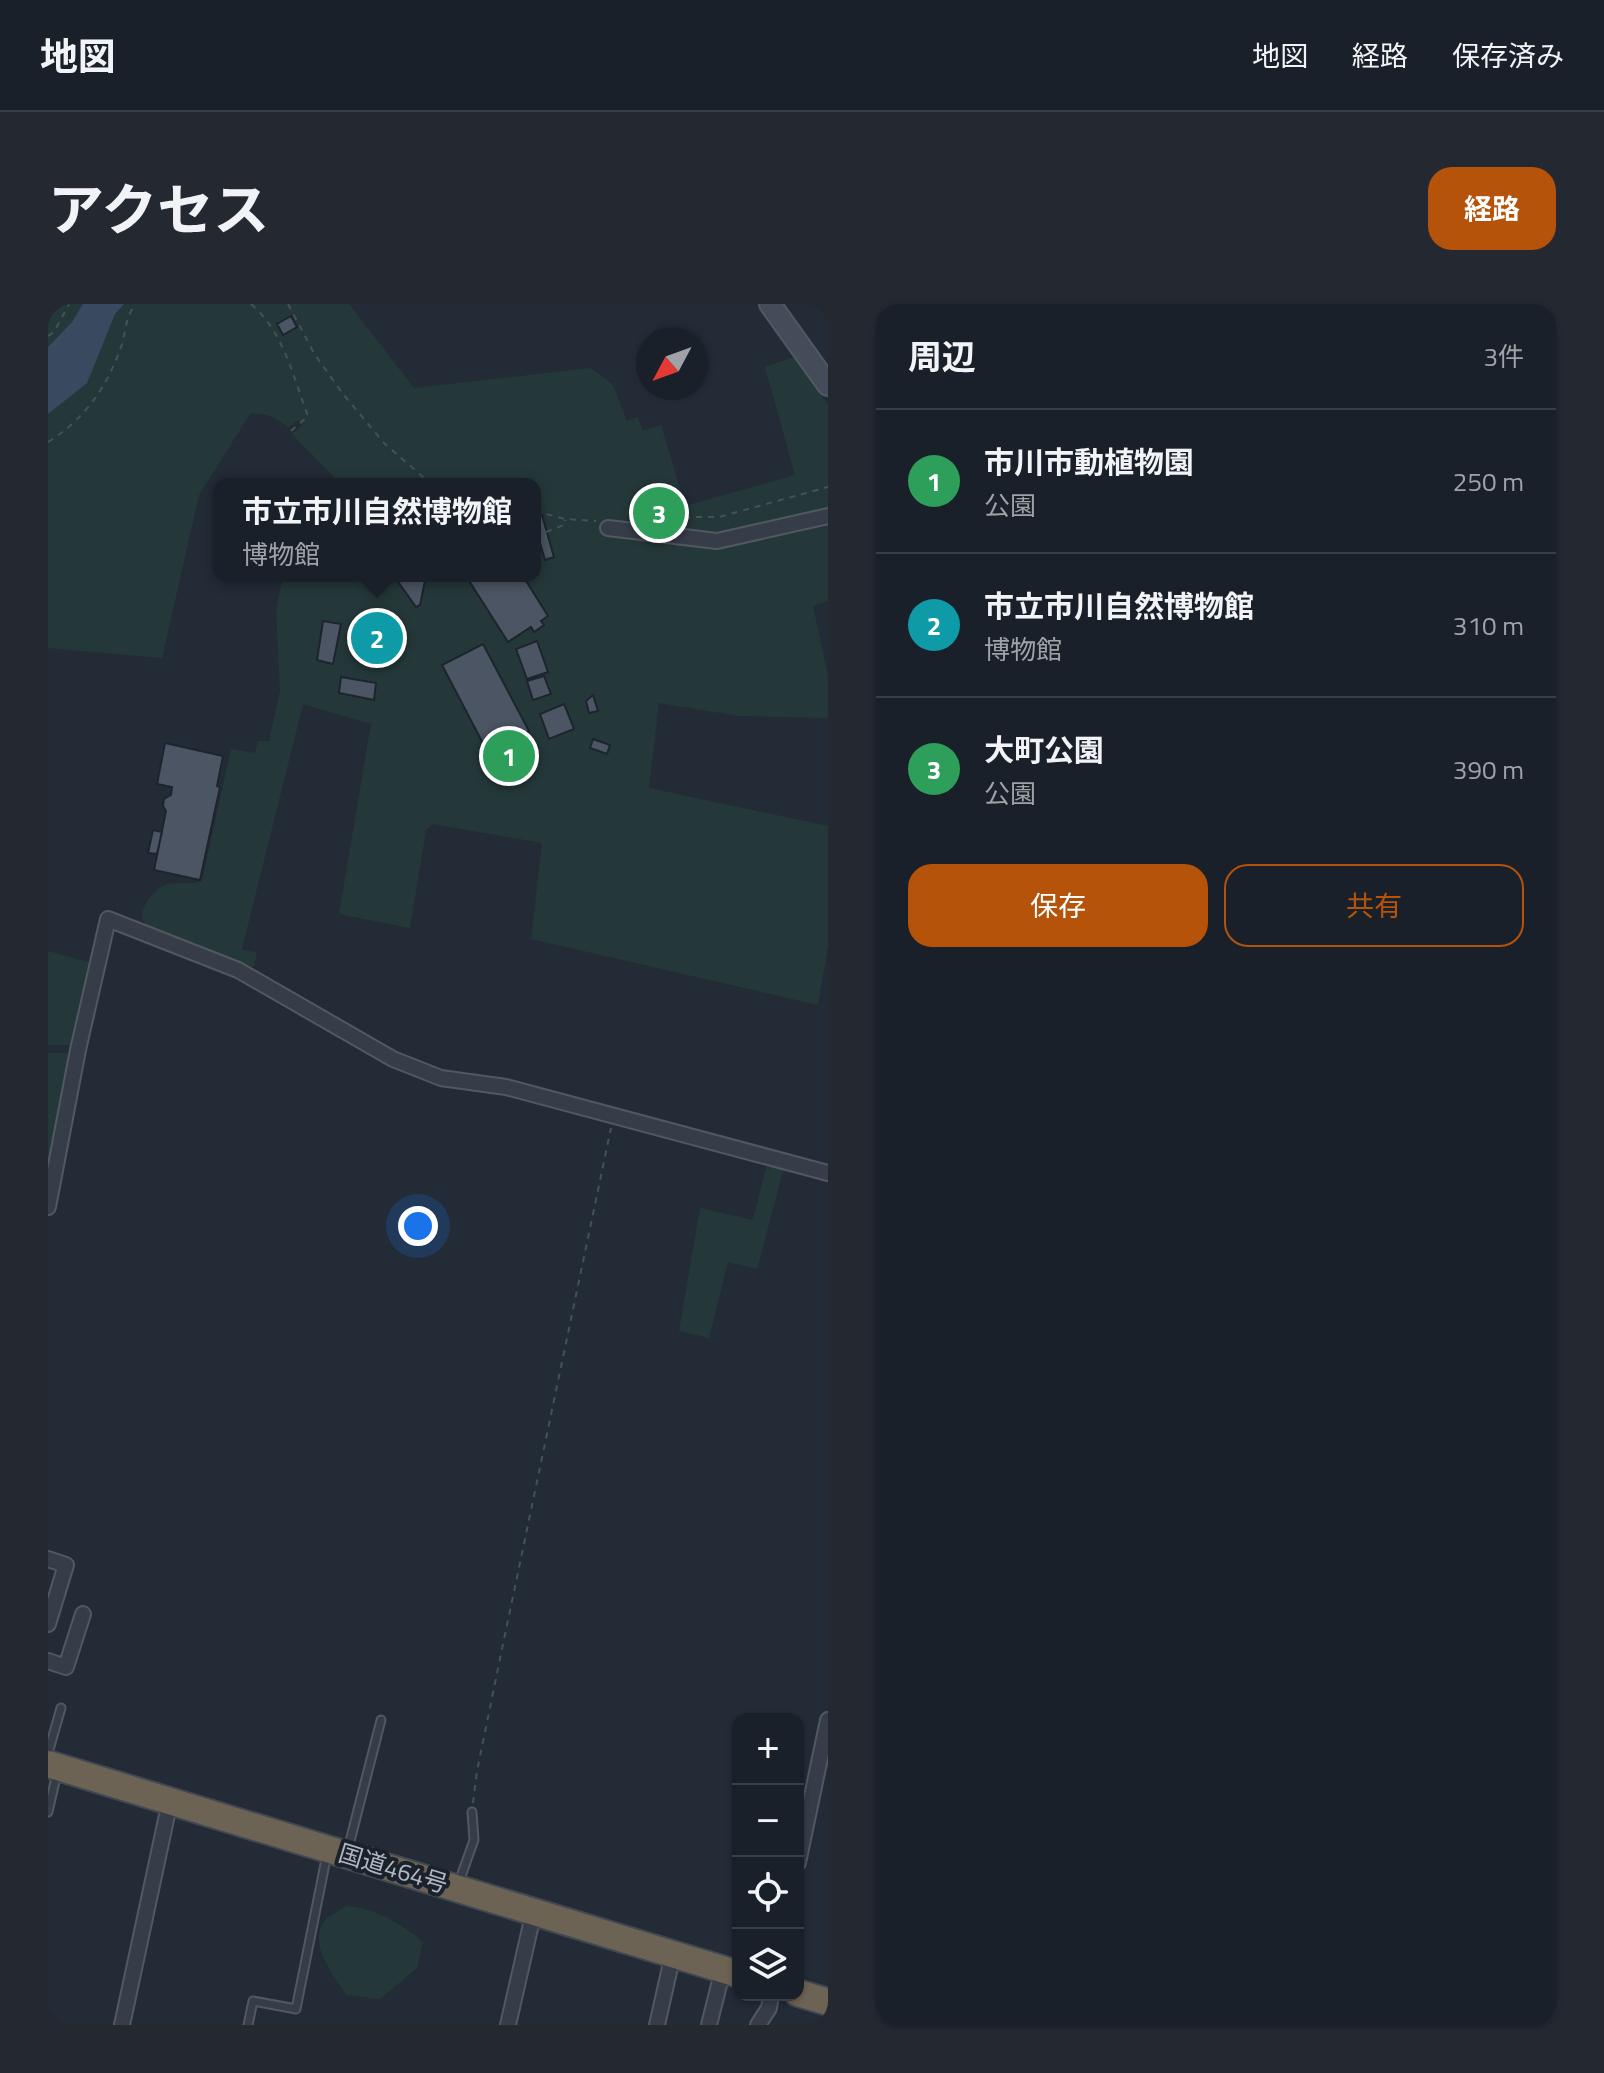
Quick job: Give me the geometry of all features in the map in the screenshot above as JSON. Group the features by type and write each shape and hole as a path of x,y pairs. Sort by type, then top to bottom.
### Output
{"highway":[{"name":"国道464号","path":"52,1761 170,1801 730,1972"},
{"path":"804,1995 828,2002"}],"street":[{"path":"770,304 828,385"},
{"path":"606,525 717,541 828,516"},
{"path":"48,1207 78,1050 108,919 238,970 393,1059 441,1078 506,1087 828,1173"},
{"path":"48,1559 66,1565 48,1624"},
{"path":"48,1661 66,1667 83,1614"},
{"path":"799,1857 828,1720"},
{"path":"122,2025 170,1801"},
{"path":"508,2025 534,1911"},
{"path":"657,2025 673,1954"},
{"path":"709,2025 730,1972"},
{"path":"758,2025 770,2001"}],"lane":[{"path":"48,1812 61,1708"},
{"path":"248,2025 253,2001 296,2009 337,1852 381,1720"},
{"path":"457,1888 474,1840 472,1812"}],"path":[{"path":"48,336 54,332 69,304"},
{"path":"48,442 77,422 92,402 111,370 122,344 129,312 136,304"},
{"path":"251,304 272,326 279,339 308,416 291,431"},
{"path":"288,304 315,355 343,394 384,443 424,478"},
{"path":"625,517 719,517 828,487"},
{"path":"541,513 606,525"},
{"path":"546,532 566,524 565,519"},
{"path":"472,1812 477,1771 614,1115"}],"shaded area":[{"path":"48,304 349,304 414,388 591,368 613,385 627,421 638,417 643,431 661,425 685,506 795,475 765,367 794,357 828,405 828,601 813,606 828,676 828,718 739,716 659,703 649,788 828,826 828,945 818,1005 531,939 542,843 433,824 426,830 410,928 339,914 371,724 303,704 242,949 257,953 254,966 249,969 146,927 143,910 156,891 168,884 202,881 231,749 255,753 258,741 269,741 280,691 276,611 282,582 541,582 541,478 335,478 292,434 302,425 298,420 288,427 270,416 250,414 199,495 162,658 48,648"},
{"path":"48,951 92,963 72,1045 48,1045"},
{"path":"48,1053 74,1053 48,1189"},
{"path":"767,1164 784,1168 757,1269 728,1262 709,1338 679,1331 700,1208 753,1220"},
{"path":"347,1906 388,1918 423,1942 417,1968 380,1999 347,1995 320,1949 320,1929 325,1920"}],"water":[{"path":"83,304 124,304 115,314 87,383 48,414 48,347 72,322"}],"building":[{"path":"291,316 297,327 283,335 277,324"},
{"path":"541,515 554,557 545,560 541,546"},
{"path":"398,582 425,582 420,605 416,607"},
{"path":"470,582 527,582 548,616 541,621 544,625 534,632 531,627 508,642"},
{"path":"323,621 341,624 333,664 317,660"},
{"path":"537,641 548,672 527,679 516,649"},
{"path":"483,644 529,731 488,753 442,665"},
{"path":"544,676 551,694 533,700 527,681"},
{"path":"341,677 376,683 374,700 339,693"},
{"path":"593,695 598,711 589,713 586,701"},
{"path":"564,704 574,729 549,739 540,714"},
{"path":"593,739 610,745 607,754 590,748"},
{"path":"165,743 223,756 217,786 220,787 200,880 154,870 166,811 164,799 171,795 172,787 157,784"},
{"path":"153,830 162,832 157,854 148,853"}],"place":[{"name":"大町公園","path":"659,513"},
{"name":"市立市川自然博物館","path":"377,638"},
{"name":"市川市動植物園","path":"509,756"}]}
